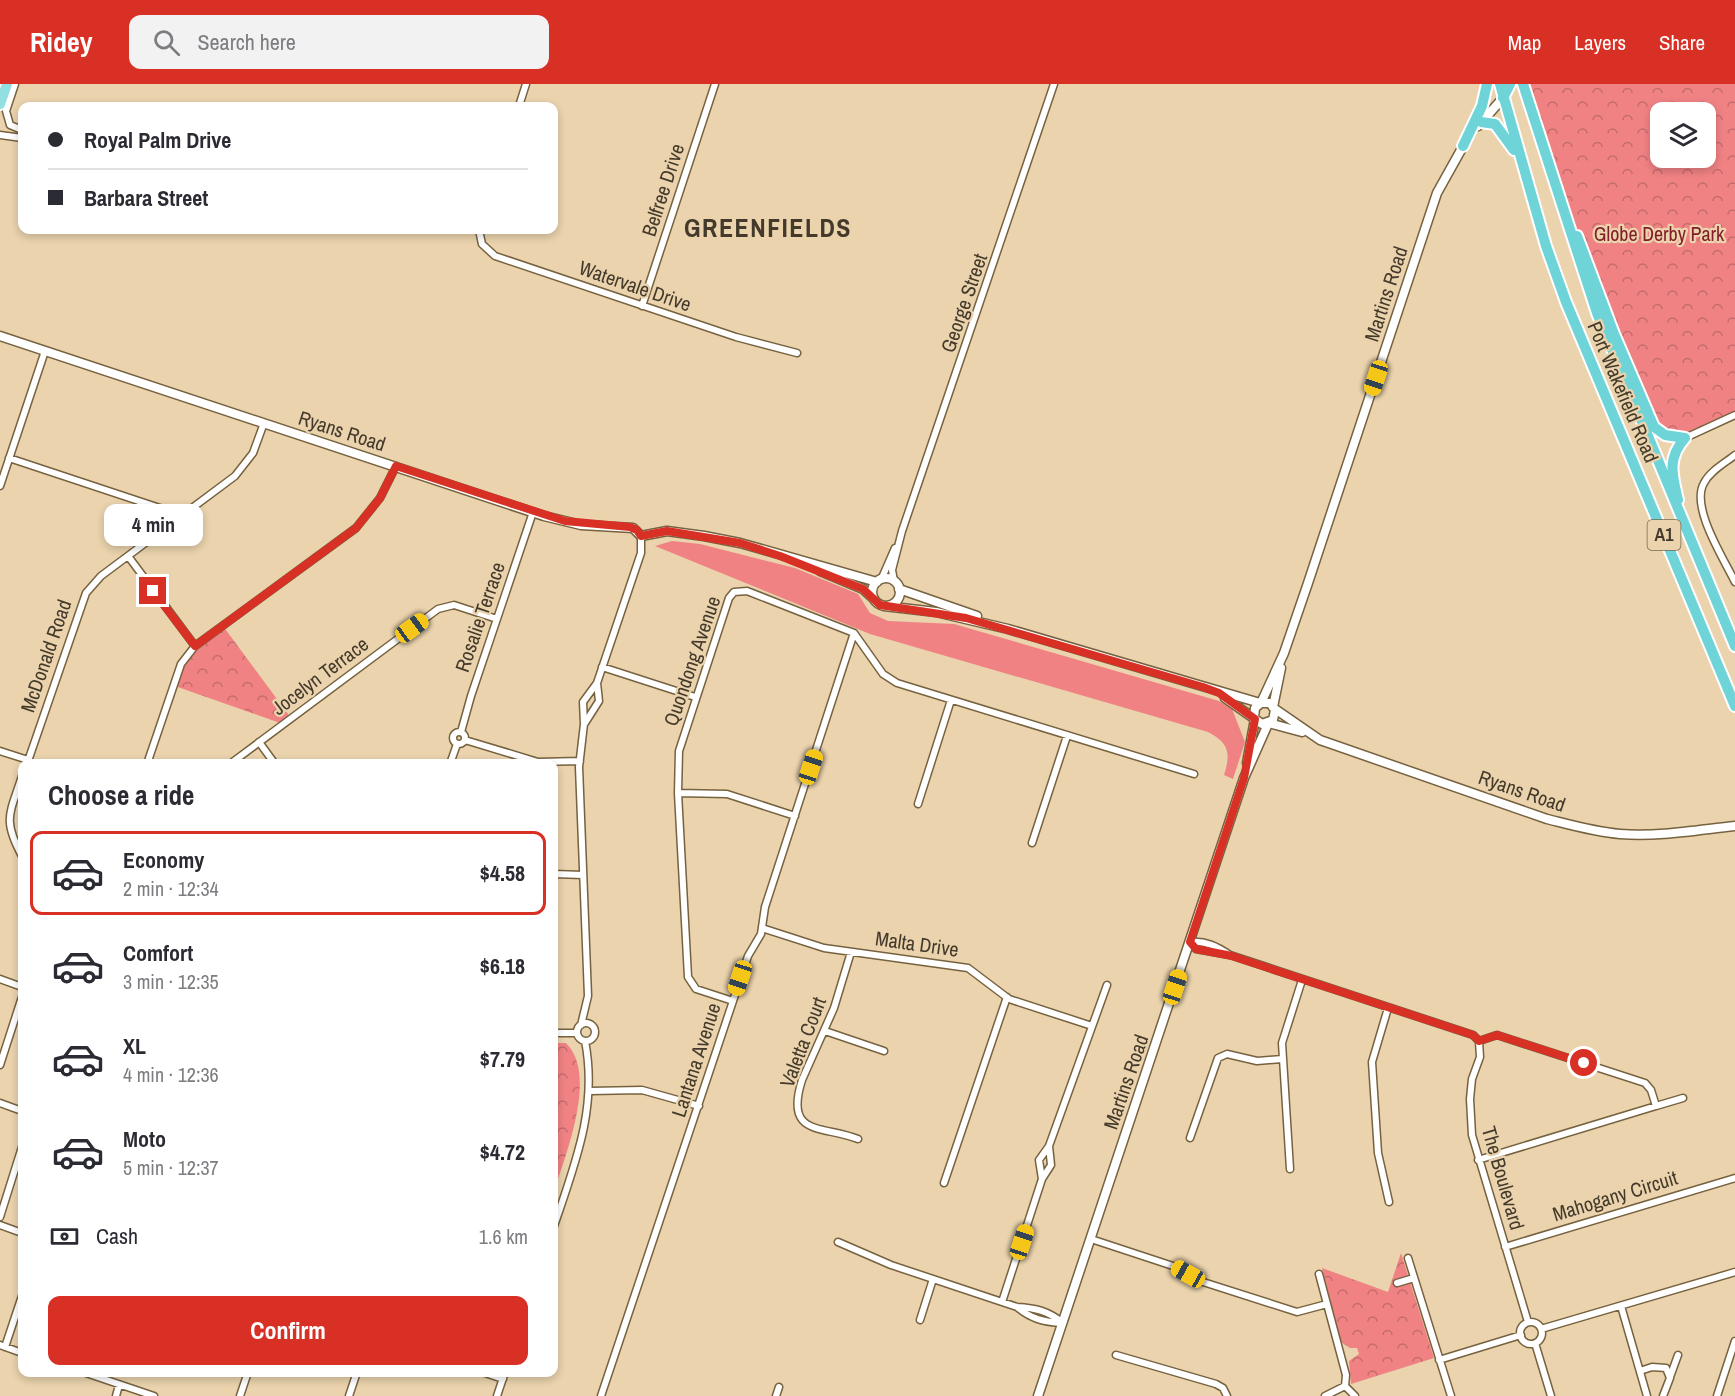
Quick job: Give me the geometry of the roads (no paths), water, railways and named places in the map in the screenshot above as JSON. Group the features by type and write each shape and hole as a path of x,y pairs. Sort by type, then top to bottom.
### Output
{"highway":[{"path":"1462,146 1484,101 1487,84"},
{"name":"Port Wakefield Road","path":"1500,84 1519,158 1566,302 1735,706"},
{"path":"1503,98 1510,84"},
{"name":"Port Wakefield Road","path":"1523,84 1597,314 1684,529 1735,646"},
{"path":"1481,122 1495,124 1519,158"},
{"path":"1556,190 1568,210 1614,334 1654,427 1665,435 1685,438"},
{"path":"1684,529 1671,465 1677,447 1685,438"}],"main road":[{"path":"0,104 7,84"}],"street":[{"path":"15,84 6,116 10,125 18,128"},
{"path":"520,102 526,84"},
{"name":"Belfree Drive","path":"642,306 715,84"},
{"name":"George Street","path":"896,585 892,570 902,531 1054,84"},
{"name":"Martins Road","path":"1261,703 1284,653 1437,193 1462,146 1503,98"},
{"path":"0,135 18,137"},
{"name":"Watervale Drive","path":"480,234 482,244 493,255 736,337 797,353"},
{"name":"Ryans Road","path":"0,336 533,512 581,525 633,528 641,536 667,531 740,543 780,556 863,589 874,599"},
{"path":"0,486 45,351"},
{"path":"1685,438 1735,416"},
{"name":"McDonald Road","path":"28,759 82,600 91,585 235,476 254,453 264,423"},
{"path":"1735,455 1711,474 1700,490 1704,518 1735,582"},
{"path":"9,458 172,512 179,518"},
{"path":"149,759 181,664 195,646 356,528 380,498 396,466"},
{"name":"Rosalie Terrace","path":"457,744 453,735 461,732 496,619 533,512"},
{"name":"George Street","path":"879,581 902,531"},
{"path":"585,1041 593,1038 595,1033 586,1009 580,761 584,724 583,702 597,682 641,553 641,536"},
{"path":"128,556 195,646"},
{"name":"Ryans Road","path":"780,556 879,581"},
{"path":"1008,629 896,585 879,581 872,590 874,599 884,606 936,612 1008,629 1219,693 1261,703 1274,708 1275,718 1269,723 1262,724 1219,693"},
{"path":"884,606 896,601 896,585"},
{"name":"Quondong Avenue","path":"733,1001 696,989 688,976 678,793 679,751 695,697 729,598 737,590 758,595 854,633"},
{"name":"Jocelyn Terrace","path":"237,759 438,609 454,605 496,619"},
{"path":"854,633 878,668 889,679 1194,774"},
{"name":"Lantana Avenue","path":"601,1396 748,956 762,928 765,907 854,633"},
{"name":"Martins Road","path":"1274,708 1284,653"},
{"path":"602,667 695,697"},
{"path":"584,724 599,701 597,682"},
{"path":"918,804 951,700"},
{"path":"1255,718 1255,708 1261,703"},
{"name":"Ryans Road","path":"1274,708 1320,740 1547,819 1580,828 1620,834 1653,834 1735,826"},
{"name":"Martins Road","path":"1244,778 1255,718"},
{"name":"Martins Road","path":"1038,1396 1244,778 1269,723"},
{"name":"Ryans Road","path":"1269,723 1308,733"},
{"path":"461,732 465,740"},
{"path":"1032,843 1067,736"},
{"path":"452,759 457,744 465,740 528,759"},
{"path":"260,742 272,759"},
{"path":"0,751 20,759"},
{"path":"558,762 580,761"},
{"path":"18,790 9,822 11,835 18,848"},
{"path":"678,793 727,794 795,816"},
{"path":"558,874 583,874"},
{"name":"Malta Drive","path":"762,928 824,948 968,968 1007,997 1092,1026"},
{"path":"1190,942 1196,949 1230,956 1473,1035 1479,1041 1497,1035 1645,1083 1651,1090 1656,1106"},
{"name":"Valetta Court","path":"851,952 825,1031 798,1092 801,1115 810,1128 858,1139"},
{"path":"0,980 18,986"},
{"path":"1290,1169 1282,1059 1284,1032 1302,980"},
{"path":"1042,1179 1039,1161 1049,1146 1107,985"},
{"path":"944,1183 1007,997"},
{"path":"1388,1008 1372,1062 1378,1153 1389,1202"},
{"path":"0,1065 18,1009"},
{"path":"577,1033 586,1009"},
{"path":"581,1025 590,1024"},
{"path":"825,1031 884,1051"},
{"path":"558,1033 577,1033 585,1041 590,1091 582,1139 558,1214"},
{"name":"The Boulevard","path":"1479,1041 1480,1057 1472,1079 1470,1108 1472,1135 1528,1322"},
{"path":"1190,1137 1218,1058 1227,1054 1257,1061 1282,1059"},
{"path":"590,1091 650,1091 699,1106"},
{"path":"1478,1160 1683,1098"},
{"path":"0,1102 18,1109"},
{"path":"1002,1302 1042,1179 1051,1165 1049,1146"},
{"path":"0,1216 18,1160"},
{"name":"Mahogany Circuit","path":"1505,1247 1735,1178"},
{"path":"0,1225 18,1232"},
{"path":"1091,1239 1176,1268 1200,1281 1297,1312 1327,1304"},
{"path":"838,1242 891,1265 1017,1307 1049,1312 1063,1323"},
{"path":"1408,1258 1451,1396"},
{"path":"1541,1329 1735,1273"},
{"path":"1319,1274 1346,1375 1345,1386"},
{"path":"1397,1283 1414,1278"},
{"path":"920,1320 933,1279"},
{"path":"1621,1306 1647,1396"},
{"path":"18,1307 3,1346 18,1352"},
{"path":"1017,1307 1029,1317 1045,1322 1063,1323"},
{"path":"1528,1322 1534,1322 1541,1329 1540,1339 1535,1343 1527,1343 1521,1335 1521,1329 1528,1322"},
{"path":"1439,1360 1521,1335"},
{"path":"1717,1396 1735,1341"},
{"path":"1535,1343 1551,1396"},
{"path":"1116,1355 1216,1384 1223,1388 1227,1396"},
{"path":"1664,1396 1678,1355"},
{"path":"1640,1371 1660,1366 1666,1368 1670,1378"},
{"path":"97,1377 154,1396"},
{"path":"240,1396 246,1377"},
{"path":"349,1396 355,1377"},
{"path":"497,1396 504,1377"},
{"path":"116,1396 119,1385"},
{"path":"1325,1396 1345,1386"},
{"path":"1345,1386 1355,1396"},
{"path":"776,1396 779,1387"}],"district":[{"name":"GREENFIELDS","path":"768,228"}],"park label":[{"name":"Globe Derby Park","path":"1659,234"}]}
